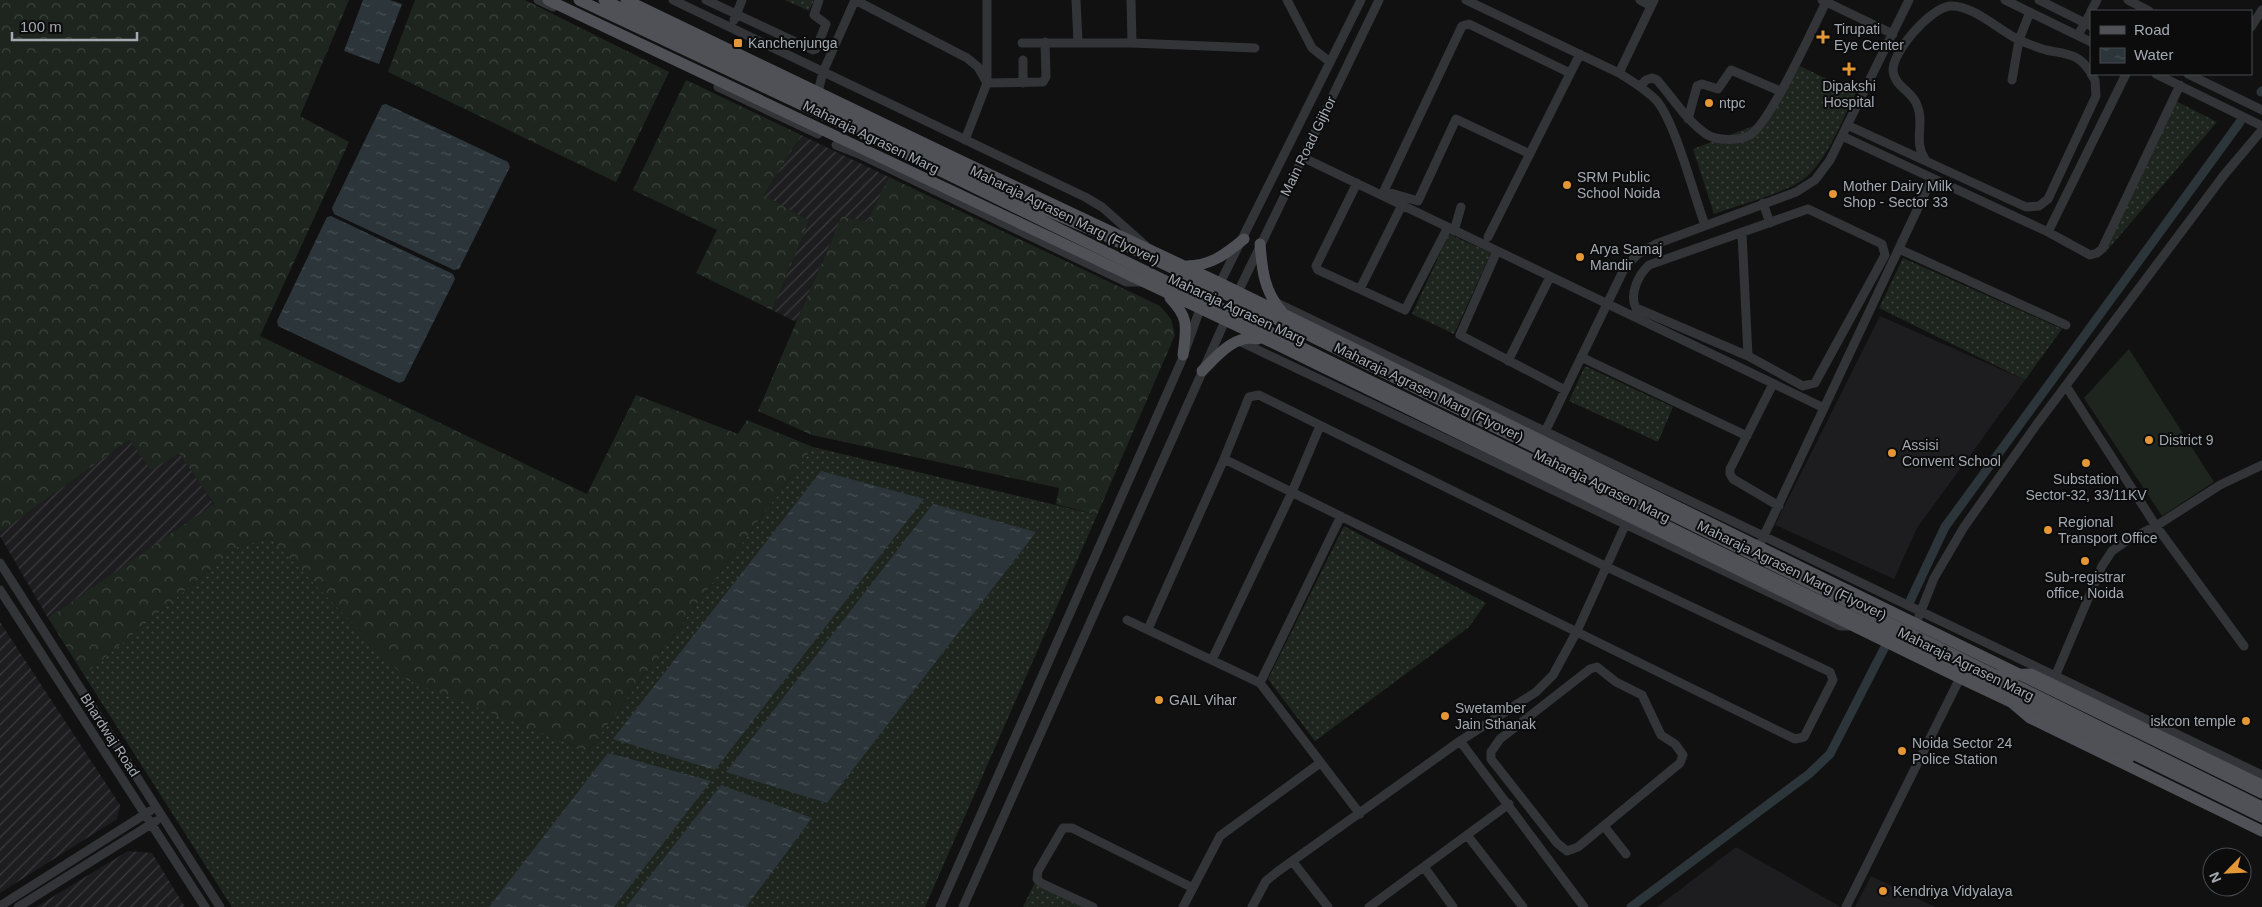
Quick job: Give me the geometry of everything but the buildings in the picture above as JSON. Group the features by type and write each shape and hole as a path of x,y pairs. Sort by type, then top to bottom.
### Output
{"main road":[{"name":"Maharaja Agrasen Marg","path":"548,0 1269,341 1415,412 1628,520 1691,547 2262,822"},
{"name":"Maharaja Agrasen Marg (Flyover)","path":"579,0 934,168 1993,680 2262,807"},
{"name":"Maharaja Agrasen Marg (Flyover)","path":"604,0 1010,195 1142,254 1993,680 2262,818"},
{"name":"Maharaja Agrasen Marg","path":"626,0 954,158 1186,266 1427,385 1542,436 1704,520 1761,542 1884,608 2262,793"},
{"path":"711,76 726,48"},
{"path":"939,186 954,158"},
{"path":"1186,266 1207,263 1219,258 1244,239"},
{"path":"1260,244 1262,271 1272,301 1284,314"},
{"path":"1163,291 1184,315 1187,325 1184,355"},
{"path":"1202,371 1232,344 1248,337 1269,341"},
{"path":"1415,412 1427,385"},
{"path":"1691,547 1704,520"},
{"path":"1993,680 2031,674 2262,785"},
{"path":"1993,680 2030,718 2262,831"}],"street":[{"path":"538,0 818,134"},
{"path":"673,0 1102,207 1153,252"},
{"path":"706,0 815,50 826,24 814,15 819,0"},
{"path":"731,28 742,0"},
{"path":"818,92 823,72 855,0 967,58 978,67 988,83"},
{"path":"965,140 988,83 987,0"},
{"path":"1076,0 1078,42"},
{"path":"1131,0 1132,43"},
{"path":"1287,0 1312,48 1330,62"},
{"name":"Main Road Gijhor","path":"1220,283 1244,239 1361,0"},
{"name":"Main Road Gijhor","path":"1238,292 1378,0"},
{"path":"1466,0 1618,73 1640,86 1657,101 1669,124 1705,225"},
{"path":"1618,73 1652,3 1640,0"},
{"path":"1542,436 1607,304 1626,268 1638,254 1656,244 1796,192 1815,180 1830,160 1909,0"},
{"path":"2005,0 2090,41"},
{"path":"2039,0 2088,24 2078,35"},
{"path":"2128,0 2147,10"},
{"path":"1640,86 1646,80 1652,78 1657,80 1688,119 1707,136 1730,140 1750,135 1765,119 1824,1 1892,34"},
{"path":"1926,160 1920,152 1918,141 1920,117 1917,104 1898,84 1893,72 1895,62 1917,26 1934,11 1950,6 1969,10 2019,40 2043,50 2074,56 2085,64 2090,72"},
{"path":"2252,25 2262,10"},
{"path":"2012,80 2019,40 2030,12"},
{"path":"1383,193 1462,26 1469,24 1570,73"},
{"path":"988,83 1038,83 1046,77 1045,42"},
{"path":"1022,43 1132,43 1254,48"},
{"path":"1488,237 1580,54"},
{"path":"1023,60 1024,83"},
{"path":"1688,119 1697,86 1702,84 1718,90 1732,70 1780,91"},
{"path":"1848,125 2026,207 2039,206 2048,199 2096,96 2095,80 2092,75"},
{"path":"2048,232 2126,75"},
{"path":"2158,75 2262,126"},
{"path":"2190,75 2262,110"},
{"path":"1842,136 2048,232 2090,255 2102,249 2180,86"},
{"path":"1302,157 1357,184 1383,193 1418,201 1456,119 1530,154"},
{"path":"1914,623 1921,612 1934,578 1964,527 2066,386 2224,176 2262,130"},
{"path":"836,145 859,154 1126,282 1144,282"},
{"path":"1761,542 1932,178"},
{"path":"1357,184 1316,266 1318,270 1405,310 1451,229 1461,207"},
{"path":"1383,193 1402,205 1451,229 1824,408"},
{"path":"1763,203 1770,222"},
{"path":"1360,290 1402,205"},
{"path":"1802,210 1814,210 1882,244 1885,249 1885,254 1815,383 1803,386 1748,356 1636,308 1633,302 1633,295 1644,269 1649,265 1742,232 1802,210"},
{"path":"1742,232 1748,356"},
{"path":"1899,249 2066,325"},
{"path":"1497,251 1460,335 1565,390"},
{"path":"1508,361 1550,277"},
{"path":"1272,301 1542,436 1761,542 1921,612 2262,775"},
{"path":"940,907 1184,355 1200,309"},
{"path":"963,907 1226,321"},
{"path":"1239,341 1628,520 1840,626 1856,627"},
{"path":"1581,357 1747,436"},
{"path":"1773,384 1730,469 1730,474 1733,479 1779,506"},
{"path":"2066,386 2156,526 2244,646"},
{"path":"1148,629 1224,459 1249,397 1259,395 1607,567 1830,672 1833,680 1804,737 1795,739 1224,459"},
{"path":"1212,660 1292,492 1320,426"},
{"path":"2049,689 2112,551 2126,541 2156,526 2220,485 2262,465"},
{"path":"1260,683 1341,516"},
{"path":"1252,907 1266,881 1460,741 1537,691 1554,675 1577,631 1628,520"},
{"name":"Bhardwaj Road","path":"0,563 220,907"},
{"name":"Bhardwaj Road","path":"0,590 205,907"},
{"path":"1127,620 1260,683 1360,814"},
{"path":"1597,667 1616,682 1642,695 1661,735 1675,744 1683,755 1680,763 1604,826 1578,847 1567,851 1561,848 1491,759 1491,752 1500,739 1590,669 1597,667"},
{"path":"1846,907 1960,678"},
{"path":"1537,691 1547,704"},
{"path":"1460,741 1509,804 1584,907"},
{"path":"1183,907 1220,836 1320,763"},
{"path":"1369,907 1509,804"},
{"path":"0,906 156,807"},
{"path":"18,907 162,817"},
{"path":"1604,826 1626,854"},
{"path":"1093,907 1041,883 1038,879 1038,870 1063,828 1072,828 1193,888"},
{"path":"1467,835 1523,907"},
{"path":"1292,862 1328,907"},
{"path":"1424,867 1454,907"}],"shaded area":[{"path":"801,135 889,177 867,222 842,216 796,322 772,310 809,221 764,195"},
{"name":"Assisi Convent School","path":"1880,316 2025,380 1917,528 1894,579 1775,525"},
{"path":"129,440 179,452 214,505 48,618 0,536 0,532"},
{"path":"0,622 120,805 117,819 0,893"},
{"path":"1736,847 1839,906 1839,907 1657,907"},
{"path":"128,851 152,853 185,907 36,907"},
{"name":"Kendriya Vidyalaya","path":"1871,876 1935,907 1855,907"}],"green space":[{"path":"0,0 349,0 300,116 349,142 260,336 587,494 636,395 738,434 747,420 813,447 588,751 407,680 270,538 237,547 84,675 48,618 214,504 179,453 151,470 129,440 0,532"},
{"path":"415,0 525,0 669,72 616,182 388,72"},
{"path":"785,0 814,0 809,11"},
{"path":"1800,66 1856,93 1825,155 1808,176 1789,188 1714,214 1693,149 1761,123 1773,112"},
{"path":"686,80 801,135 764,195 809,221 772,310 696,273 717,230 633,190"},
{"path":"2176,101 2217,122 2104,254"},
{"path":"889,177 1160,306 1171,319 1175,335 1097,515 1056,504 1059,488 812,435 758,411 842,216 867,222"},
{"path":"1449,234 1491,253 1454,334 1412,314"},
{"path":"1903,258 2062,329 2025,380 1879,308"},
{"name":"District 9","path":"2129,349 2214,482 2162,516 2084,398"},
{"path":"1585,366 1673,407 1658,442 1569,401"},
{"path":"813,447 1097,515 925,907 232,907 84,675 237,547 270,538 407,679 588,751"},
{"path":"1344,526 1486,603 1469,627 1315,741 1268,679"},
{"path":"1036,880 1091,907 1023,907"}],"water":[{"path":"363,0 390,0 402,4 379,64 344,51"},
{"path":"386,104 508,162 510,167 459,269 454,270 334,214 332,208 382,105"},
{"path":"331,216 453,274 455,279 404,381 399,383 278,326 277,321 327,217"},
{"path":"821,471 924,499 715,770 613,739"},
{"path":"933,504 1036,532 827,803 726,772"},
{"path":"608,753 711,781 614,907 489,907"},
{"path":"721,785 812,818 746,907 626,907"}],"waterway":[{"path":"1910,601 1945,527 2240,122"},
{"path":"1631,907 1809,774 1830,754 1890,637"}],"place":[{"name":"Tirupati Eye Center","path":"1823,37"},
{"name":"Kanchenjunga","path":"738,43"},
{"name":"Dipakshi Hospital","path":"1849,69"},
{"name":"ntpc","path":"1709,103"},
{"name":"SRM Public School Noida","path":"1567,185"},
{"name":"Mother Dairy Milk Shop - Sector 33","path":"1833,194"},
{"name":"Arya Samaj Mandir","path":"1580,257"},
{"name":"District 9","path":"2149,440"},
{"name":"Assisi Convent School","path":"1892,453"},
{"name":"Substation Sector-32, 33/11KV","path":"2086,463"},
{"name":"Regional Transport Office","path":"2048,530"},
{"name":"Sub-registrar office, Noida","path":"2085,561"},
{"name":"GAIL Vihar","path":"1159,700"},
{"name":"Swetamber Jain Sthanak","path":"1445,716"},
{"name":"iskcon temple","path":"2246,721"},
{"name":"Noida Sector 24 Police Station","path":"1902,751"},
{"name":"Kendriya Vidyalaya","path":"1883,891"}]}
